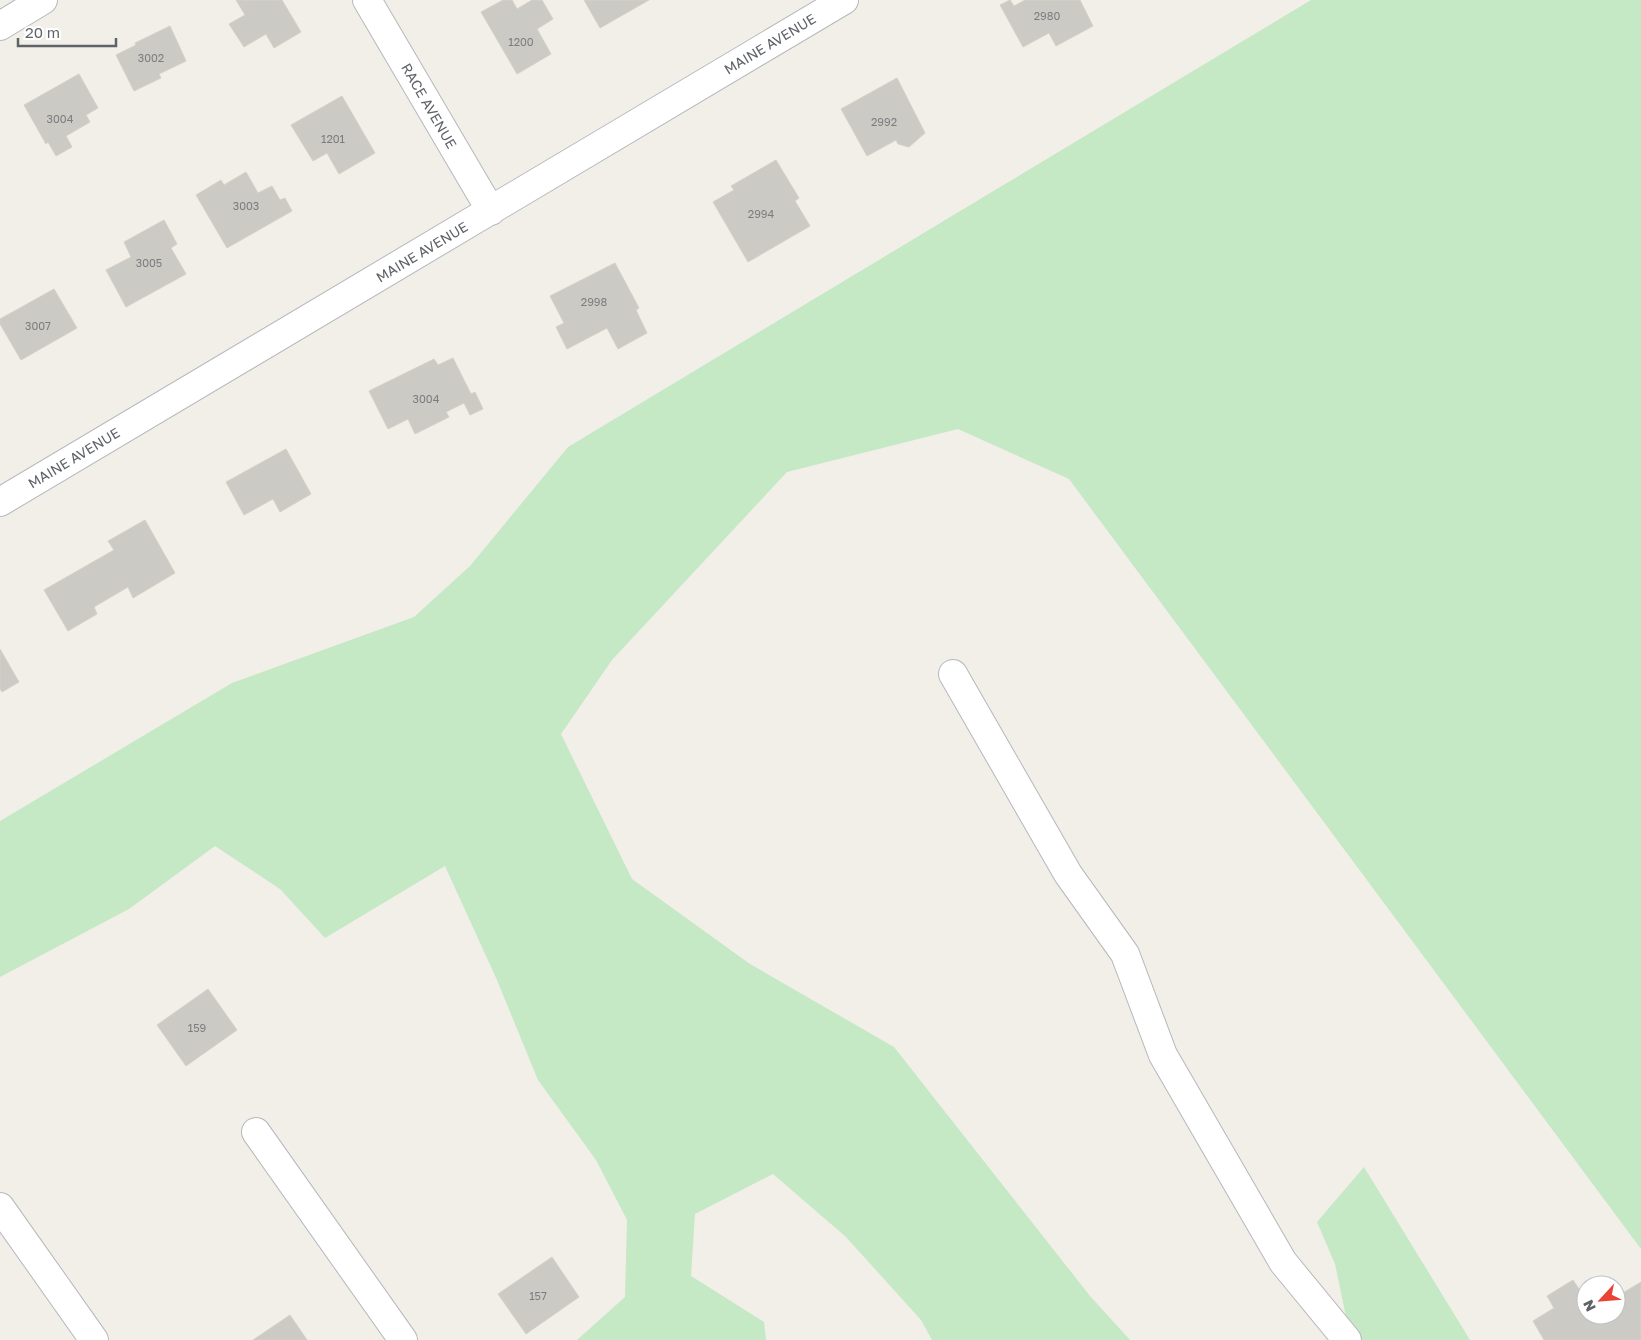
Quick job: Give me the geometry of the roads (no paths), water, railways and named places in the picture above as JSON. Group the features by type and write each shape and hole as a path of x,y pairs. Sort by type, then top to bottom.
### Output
{"street":[{"path":"0,26 43,0"},
{"name":"RACE AVENUE","path":"367,0 491,211"},
{"name":"MAINE AVENUE","path":"0,502 844,0"},
{"path":"953,674 1068,874 1125,954 1163,1056 1283,1262 1347,1340"},
{"path":"256,1132 403,1340"},
{"path":"0,1207 94,1340"}]}
